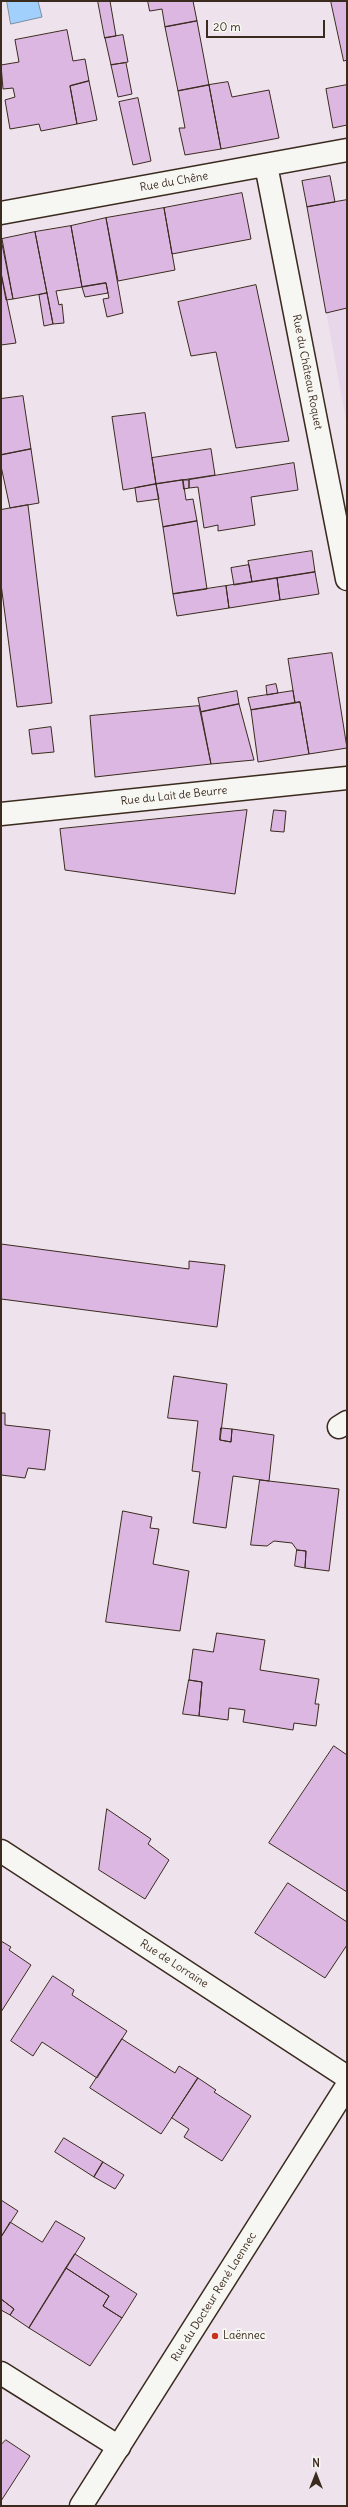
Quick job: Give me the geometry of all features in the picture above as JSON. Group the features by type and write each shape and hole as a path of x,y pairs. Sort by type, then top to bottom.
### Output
{"street":[{"name":"Rue du Chêne","path":"1,213 347,150"},
{"name":"Rue du Château Roquet","path":"266,165 347,579"},
{"name":"Rue du Lait de Beurre","path":"1,814 347,778"},
{"name":"Rue de Lorraine","path":"1,1851 347,2077"},
{"name":"Rue du Docteur René Laennec","path":"81,2506 347,2086"},
{"path":"1,2374 119,2447"}],"shaded area":[{"path":"347,200 347,426 307,207"}],"water":[{"path":"7,1 38,1 42,17 11,24"}],"building":[{"path":"98,1 110,1 116,36 105,38"},
{"path":"148,1 193,1 197,21 165,27 162,9 150,11"},
{"path":"331,1 347,1 347,60 344,61"},
{"path":"197,21 209,85 178,91 165,27"},
{"path":"67,30 73,61 85,59 89,81 70,86 77,124 41,131 39,124 10,129 5,100 15,97 13,88 3,89 1,65 19,62 15,40"},
{"path":"123,35 128,62 111,65 105,38"},
{"path":"126,63 132,94 118,97 111,65"},
{"path":"89,81 97,120 77,124 70,86"},
{"path":"228,82 232,97 269,90 279,138 221,149 209,85"},
{"path":"209,85 221,149 185,155 179,128 185,128 178,91"},
{"path":"347,85 347,125 333,128 326,89"},
{"path":"138,98 151,161 133,165 119,102"},
{"path":"330,176 335,202 307,207 302,181"},
{"path":"242,193 251,239 172,254 164,208"},
{"path":"347,200 347,308 326,313 307,207"},
{"path":"164,208 175,270 118,281 106,218"},
{"path":"106,218 123,313 107,317 103,299 109,298 106,283 82,287 71,226"},
{"path":"71,226 82,287 56,291 59,305 62,304 64,323 53,324 35,232"},
{"path":"35,232 47,293 13,299 2,239"},
{"path":"1,239 13,299 6,300 1,273"},
{"path":"1,273 16,343 1,345"},
{"path":"106,283 108,293 85,297 82,287"},
{"path":"256,285 289,441 236,448 216,352 191,356 178,302"},
{"path":"47,293 53,324 44,326 39,295"},
{"path":"23,396 31,449 1,455 1,399"},
{"path":"145,413 156,484 123,490 112,417"},
{"path":"31,449 39,503 10,508 1,466 1,455"},
{"path":"211,449 215,475 156,484 152,458"},
{"path":"294,463 298,490 251,497 255,525 218,531 218,525 204,528 198,487 189,488 189,480"},
{"path":"183,480 189,480 189,488 184,489"},
{"path":"183,480 186,500 193,499 197,521 163,527 156,484"},
{"path":"156,484 159,499 137,502 135,488"},
{"path":"28,505 52,703 17,707 1,584 1,510"},
{"path":"197,521 207,589 173,594 163,527"},
{"path":"312,551 315,572 252,582 248,561"},
{"path":"249,565 252,582 234,585 231,568"},
{"path":"315,572 319,594 280,600 277,578"},
{"path":"277,578 280,600 229,608 226,586"},
{"path":"226,586 229,608 177,616 173,594"},
{"path":"332,653 347,748 309,754 300,702 295,703 288,659"},
{"path":"276,684 278,693 267,695 266,686"},
{"path":"237,691 239,704 201,712 198,698"},
{"path":"293,691 295,703 251,710 248,698"},
{"path":"300,702 309,754 258,762 251,710"},
{"path":"239,704 254,760 211,764 201,712"},
{"path":"199,706 211,764 95,777 90,716"},
{"path":"51,727 54,752 32,754 29,730"},
{"path":"247,810 235,894 65,870 60,829"},
{"path":"274,810 286,811 284,832 271,831"},
{"path":"1,1244 189,1269 189,1261 225,1265 217,1327 1,1299"},
{"path":"174,1376 227,1384 220,1440 231,1442 232,1429 274,1435 269,1481 233,1476 226,1528 193,1523 200,1472 192,1471 198,1421 168,1418"},
{"path":"1,1413 5,1413 5,1425 50,1430 45,1470 28,1468 25,1478 1,1475"},
{"path":"221,1428 232,1429 231,1442 220,1440"},
{"path":"260,1480 339,1489 329,1571 305,1568 306,1551 297,1550 292,1543 274,1541 267,1546 251,1545"},
{"path":"123,1511 152,1517 150,1528 159,1529 153,1564 189,1571 180,1631 106,1622"},
{"path":"297,1550 306,1551 305,1568 295,1566"},
{"path":"217,1633 265,1640 260,1670 319,1679 315,1704 319,1704 316,1726 294,1723 293,1730 243,1722 245,1710 229,1708 228,1720 199,1716 202,1682 189,1680 193,1649 213,1652"},
{"path":"189,1680 202,1682 199,1716 183,1714"},
{"path":"334,1746 347,1755 347,1892 269,1843"},
{"path":"107,1809 151,1839 148,1844 169,1860 145,1899 99,1870"},
{"path":"288,1883 347,1922 347,1945 325,1978 255,1933"},
{"path":"1,1941 11,1947 9,1950 31,1965 1,2012"},
{"path":"53,1976 74,1990 72,1995 127,2031 97,2078 42,2042 33,2056 11,2041"},
{"path":"122,2039 175,2073 179,2066 198,2078 161,2134 90,2088"},
{"path":"198,2078 216,2090 214,2092 251,2116 222,2161 184,2137 189,2129 172,2118"},
{"path":"64,2138 103,2162 94,2177 55,2152"},
{"path":"103,2162 124,2175 115,2189 94,2177"},
{"path":"1,2200 18,2211 1,2237"},
{"path":"56,2221 85,2238 29,2328 10,2315 14,2309 1,2299 1,2237 10,2222 42,2242"},
{"path":"75,2254 137,2294 122,2318 103,2306 109,2296 66,2268"},
{"path":"66,2268 109,2296 103,2306 122,2318 90,2366 29,2328"},
{"path":"1,2299 14,2309 10,2315 1,2310"},
{"path":"6,2440 30,2456 1,2501 1,2445"}],"place":[{"name":"Laënnec","path":"215,2336"}]}
